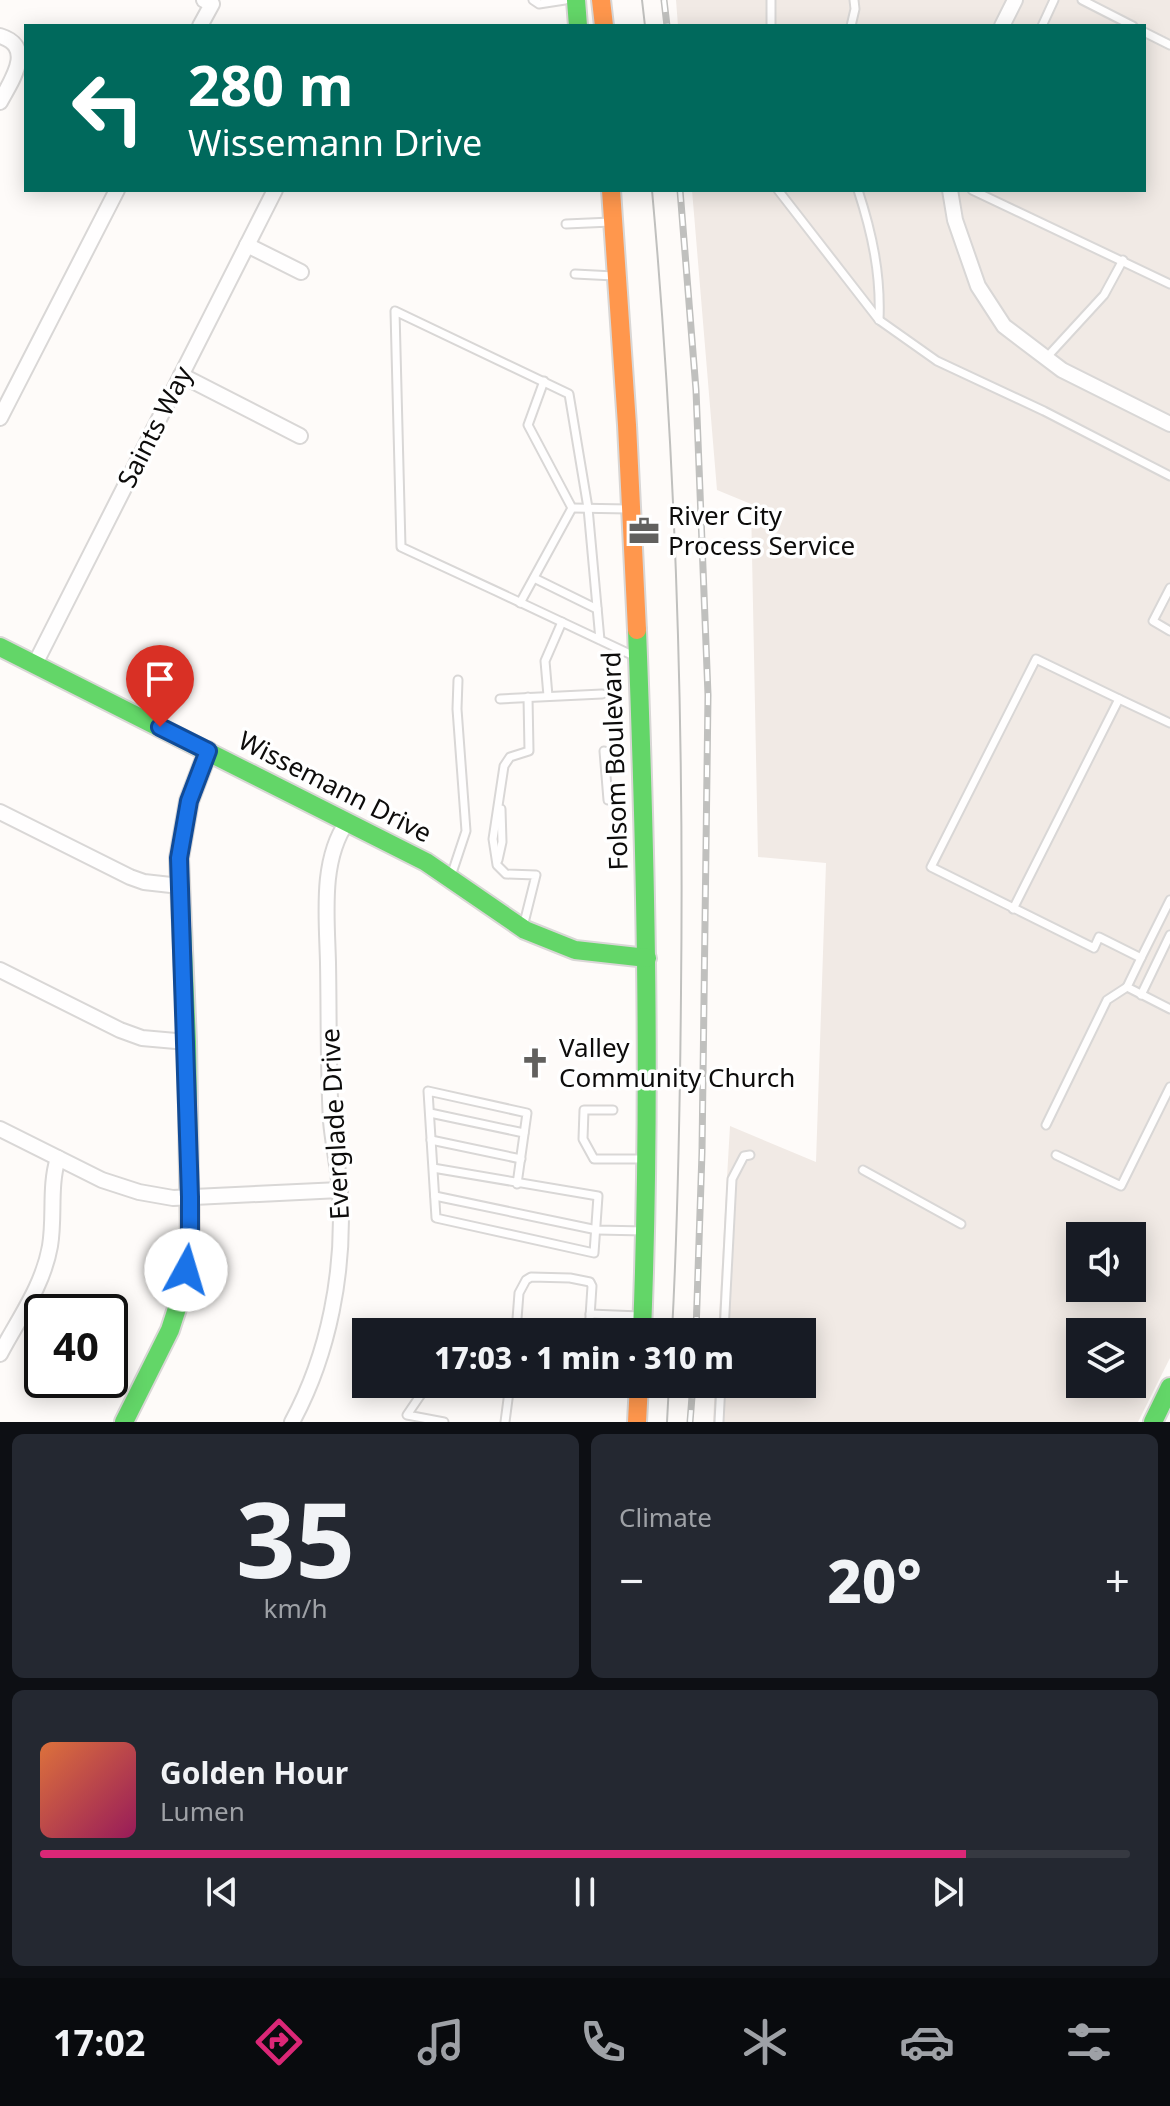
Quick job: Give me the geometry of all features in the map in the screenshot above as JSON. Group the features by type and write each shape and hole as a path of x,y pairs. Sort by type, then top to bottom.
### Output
{"street":[{"path":"201,24 212,4 204,0"},
{"path":"576,0 578,24"},
{"path":"601,0 604,24"},
{"path":"1003,24 1015,0"},
{"path":"0,36 13,42 18,49 19,65 0,102"},
{"path":"0,418 116,192"},
{"name":"Saints Way","path":"35,664 274,192"},
{"name":"Folsom Boulevard","path":"611,192 632,509 647,958 647,1159 642,1318"},
{"path":"950,192 964,247 978,286 1004,326 1045,359 1170,424"},
{"path":"247,245 301,272"},
{"path":"181,375 300,436"},
{"name":"Wissemann Drive","path":"0,647 347,822 451,878 522,929 575,950 647,958"},
{"path":"124,1422 158,1359 180,1299 190,1245 187,1042 180,886 182,831 189,801 208,751"},
{"path":"0,812 130,877 180,886"},
{"name":"Everglade Drive","path":"292,1422 308,1387 329,1318 340,1247 340,1190 331,1122 327,902 335,839 347,822"},
{"path":"0,970 120,1030 142,1038 187,1042"},
{"path":"0,1129 122,1187 173,1198 340,1190"},
{"path":"0,1354 35,1293 44,1270 52,1226 52,1177 58,1158"},
{"path":"1153,1422 1170,1387"},
{"path":"637,1422 638,1398"}],"lane":[{"path":"537,1 565,0"},
{"path":"771,0 771,24"},
{"path":"851,24 854,0"},
{"path":"1043,24 1054,0"},
{"path":"1082,0 1129,24"},
{"path":"1146,33 1170,45"},
{"path":"780,192 879,320 937,361 1044,411 1170,476"},
{"path":"859,192 876,257 880,289 879,320"},
{"path":"971,192 1170,284"},
{"path":"566,224 614,222"},
{"path":"1045,359 1104,295 1123,260"},
{"path":"575,274 616,276"},
{"path":"600,640 588,508 569,394 395,311 401,547 638,658"},
{"path":"544,381 528,425 572,508"},
{"path":"572,508 632,509"},
{"path":"520,603 572,508"},
{"path":"534,578 597,609"},
{"path":"1170,588 1153,621 1170,631"},
{"path":"548,696 545,661 562,622"},
{"path":"1141,958 1099,937 1094,948 931,867 1036,659 1170,723"},
{"path":"451,878 466,831 457,709 458,680"},
{"path":"500,699 602,694"},
{"path":"522,929 536,875 506,874 497,865 493,839 504,766 510,757 529,751 528,697"},
{"path":"1013,909 1119,699"},
{"path":"604,751 608,800"},
{"path":"1046,1125 1107,1000 1127,987 1170,900"},
{"path":"1141,995 1170,935"},
{"path":"1127,987 1170,1009"},
{"path":"1056,1155 1121,1186 1170,1087"},
{"path":"433,1168 517,1184 598,1196 594,1253 436,1218 428,1091 527,1113 517,1184"},
{"path":"613,1110 584,1110 583,1139 594,1159 647,1159"},
{"path":"430,1113 524,1133"},
{"path":"431,1140 521,1159"},
{"path":"725,1318 732,1179 744,1156 750,1155"},
{"path":"863,1170 961,1224"},
{"path":"435,1196 597,1230 646,1231"},
{"path":"517,1318 519,1293 531,1277 590,1282 590,1318"},
{"path":"590,1314 611,1318"},
{"path":"419,1398 407,1415 444,1422"},
{"path":"505,1422 508,1398"},
{"path":"719,1422 720,1398"}],"shaded area":[{"path":"676,0 1170,0 1170,1358 1138,1422 713,1422 714,1398 816,1398 816,1318 719,1318 730,1126 816,1162 826,863 758,857 751,504 717,490 692,192 1146,192 1146,24 678,24"}],"tram line":[{"path":"642,0 645,24"},
{"path":"652,192 673,491 679,692 681,1035 673,1318"},
{"path":"667,1422 668,1398"}],"railway":[{"path":"664,0 667,24"},
{"path":"680,192 696,390 708,695 702,1152 696,1318"},
{"path":"690,1422 692,1398"}],"traffic: fast":[{"path":"576,0 578,24"},
{"path":"637,630 646,981 642,1318"},
{"path":"0,647 426,862 525,930 575,950 647,958"},
{"path":"124,1422 170,1330 180,1299 190,1245 187,1042 179,858 189,801 208,751"},
{"path":"1153,1422 1170,1387"}],"traffic: slow":[{"path":"601,0 604,24"},
{"path":"611,192 637,630"},
{"path":"637,1422 638,1398"}],"place":[{"name":"River City Process Service","path":"644,531"},
{"name":"Valley Community Church","path":"535,1063"}],"route":[{"path":"160,727 208,751 189,801 179,858 190,1197 190,1245 186,1270"}]}
